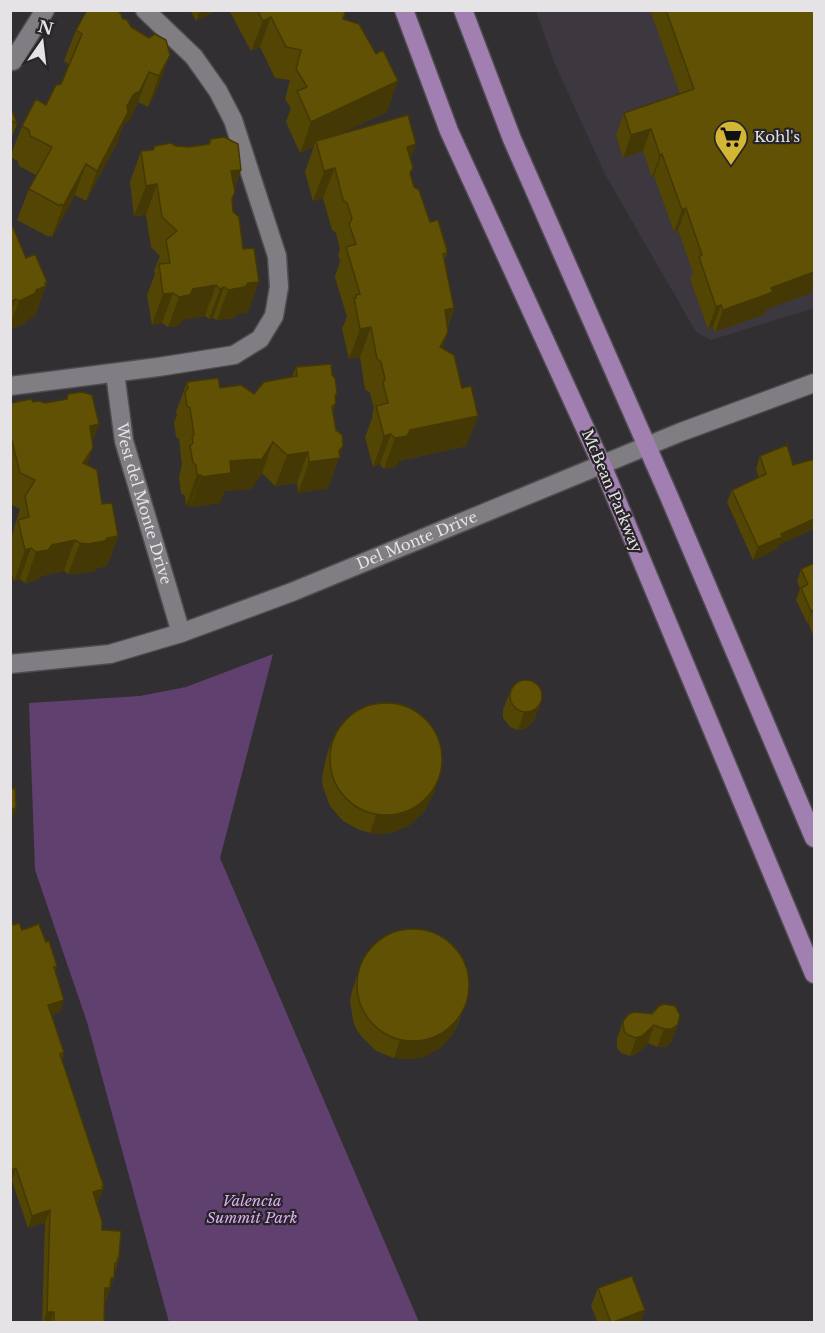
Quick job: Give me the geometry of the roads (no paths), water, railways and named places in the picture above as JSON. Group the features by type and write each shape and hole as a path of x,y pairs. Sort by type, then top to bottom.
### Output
{"main road":[{"name":"McBean Parkway","path":"404,10 449,131 602,465 814,974"},
{"path":"463,10 512,139 814,838"}],"street":[{"path":"13,61 45,10"},
{"path":"10,386 234,355 260,339 274,316 279,287 277,256 233,120 218,91 194,57 145,10"},
{"name":"West del Monte Drive","path":"115,373 124,441 181,633"},
{"name":"Del Monte Drive","path":"10,664 110,654 181,633 292,592 681,432 814,384"}],"place":[{"name":"Kohl's","path":"731,166"}],"park label":[{"name":"Valencia Summit Park","path":"252,1210"}]}
